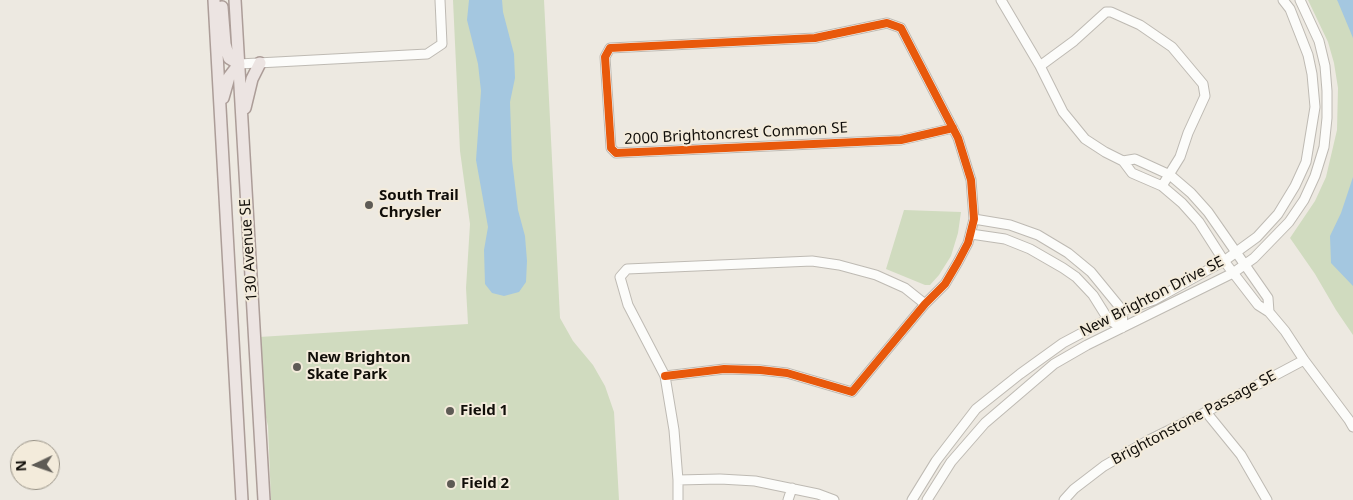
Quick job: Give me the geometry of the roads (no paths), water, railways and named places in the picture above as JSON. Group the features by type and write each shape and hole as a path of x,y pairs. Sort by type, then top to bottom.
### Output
{"main road":[{"name":"130 Avenue SE","path":"214,0 242,500"},
{"path":"220,110 229,77 239,64 229,58 227,51 221,0"},
{"name":"130 Avenue SE","path":"235,0 264,500"},
{"path":"241,127 252,79 260,63"}],"street":[{"path":"239,64 427,54 442,44 440,0"},
{"path":"1001,0 1040,66 1063,112 1085,139 1123,161 1132,173 1162,186 1182,203 1199,222 1224,261 1258,305 1270,312 1352,422"},
{"name":"New Brighton Drive SE","path":"912,500 936,460 976,409 1063,342 1123,311 1154,300 1224,261 1257,237 1278,214 1295,186 1306,162 1315,107 1310,64 1290,8 1283,0"},
{"name":"New Brighton Drive SE","path":"927,500 950,462 985,423 1054,364 1233,273 1254,258 1289,222 1308,192 1324,147 1327,91 1325,66 1318,40 1300,0"},
{"path":"1040,66 1074,41 1106,12 1111,12 1140,25 1172,47 1203,84 1205,96 1188,133 1180,157 1162,186"},
{"name":"2000 Brightoncrest Common SE","path":"665,376 724,370 760,370 787,373 852,392 925,304 945,284 958,262 971,234 974,218 971,180 958,138 953,128 901,28 887,23 815,38 610,48 605,57 611,148 616,153 902,140 953,128"},
{"path":"1123,161 1135,159 1170,175 1191,193 1208,212 1268,298 1270,312"},
{"path":"971,234 1004,239 1030,248 1063,268 1076,277 1093,294 1108,319 1122,328 1123,311 1091,272 1068,253 1038,235 1010,225 974,218"},
{"path":"678,500 674,430 665,376 628,305 620,277 627,269 812,261 838,265 876,275 905,288 925,304"},
{"name":"Brightonstone Passage SE","path":"1064,500 1074,489 1104,466 1149,440 1304,360"},
{"path":"1206,412 1241,455 1267,500"},
{"path":"678,480 720,479 755,481 792,488 834,500"},
{"path":"788,500 792,488"}],"water":[{"path":"469,0 502,0 503,12 514,54 515,78 510,102 512,160 518,210 525,236 527,261 526,282 519,292 504,296 492,293 485,284 484,250 488,227 476,160 481,91 478,64 467,20"},
{"path":"1337,0 1353,0 1353,38 1338,2"},
{"path":"1353,177 1353,286 1331,263 1330,236 1341,213"}],"place":[{"name":"South Trail Chrysler","path":"369,205"},
{"name":"New Brighton Skate Park","path":"297,367"},
{"name":"Field 1","path":"450,411"},
{"name":"Field 2","path":"451,484"}]}
